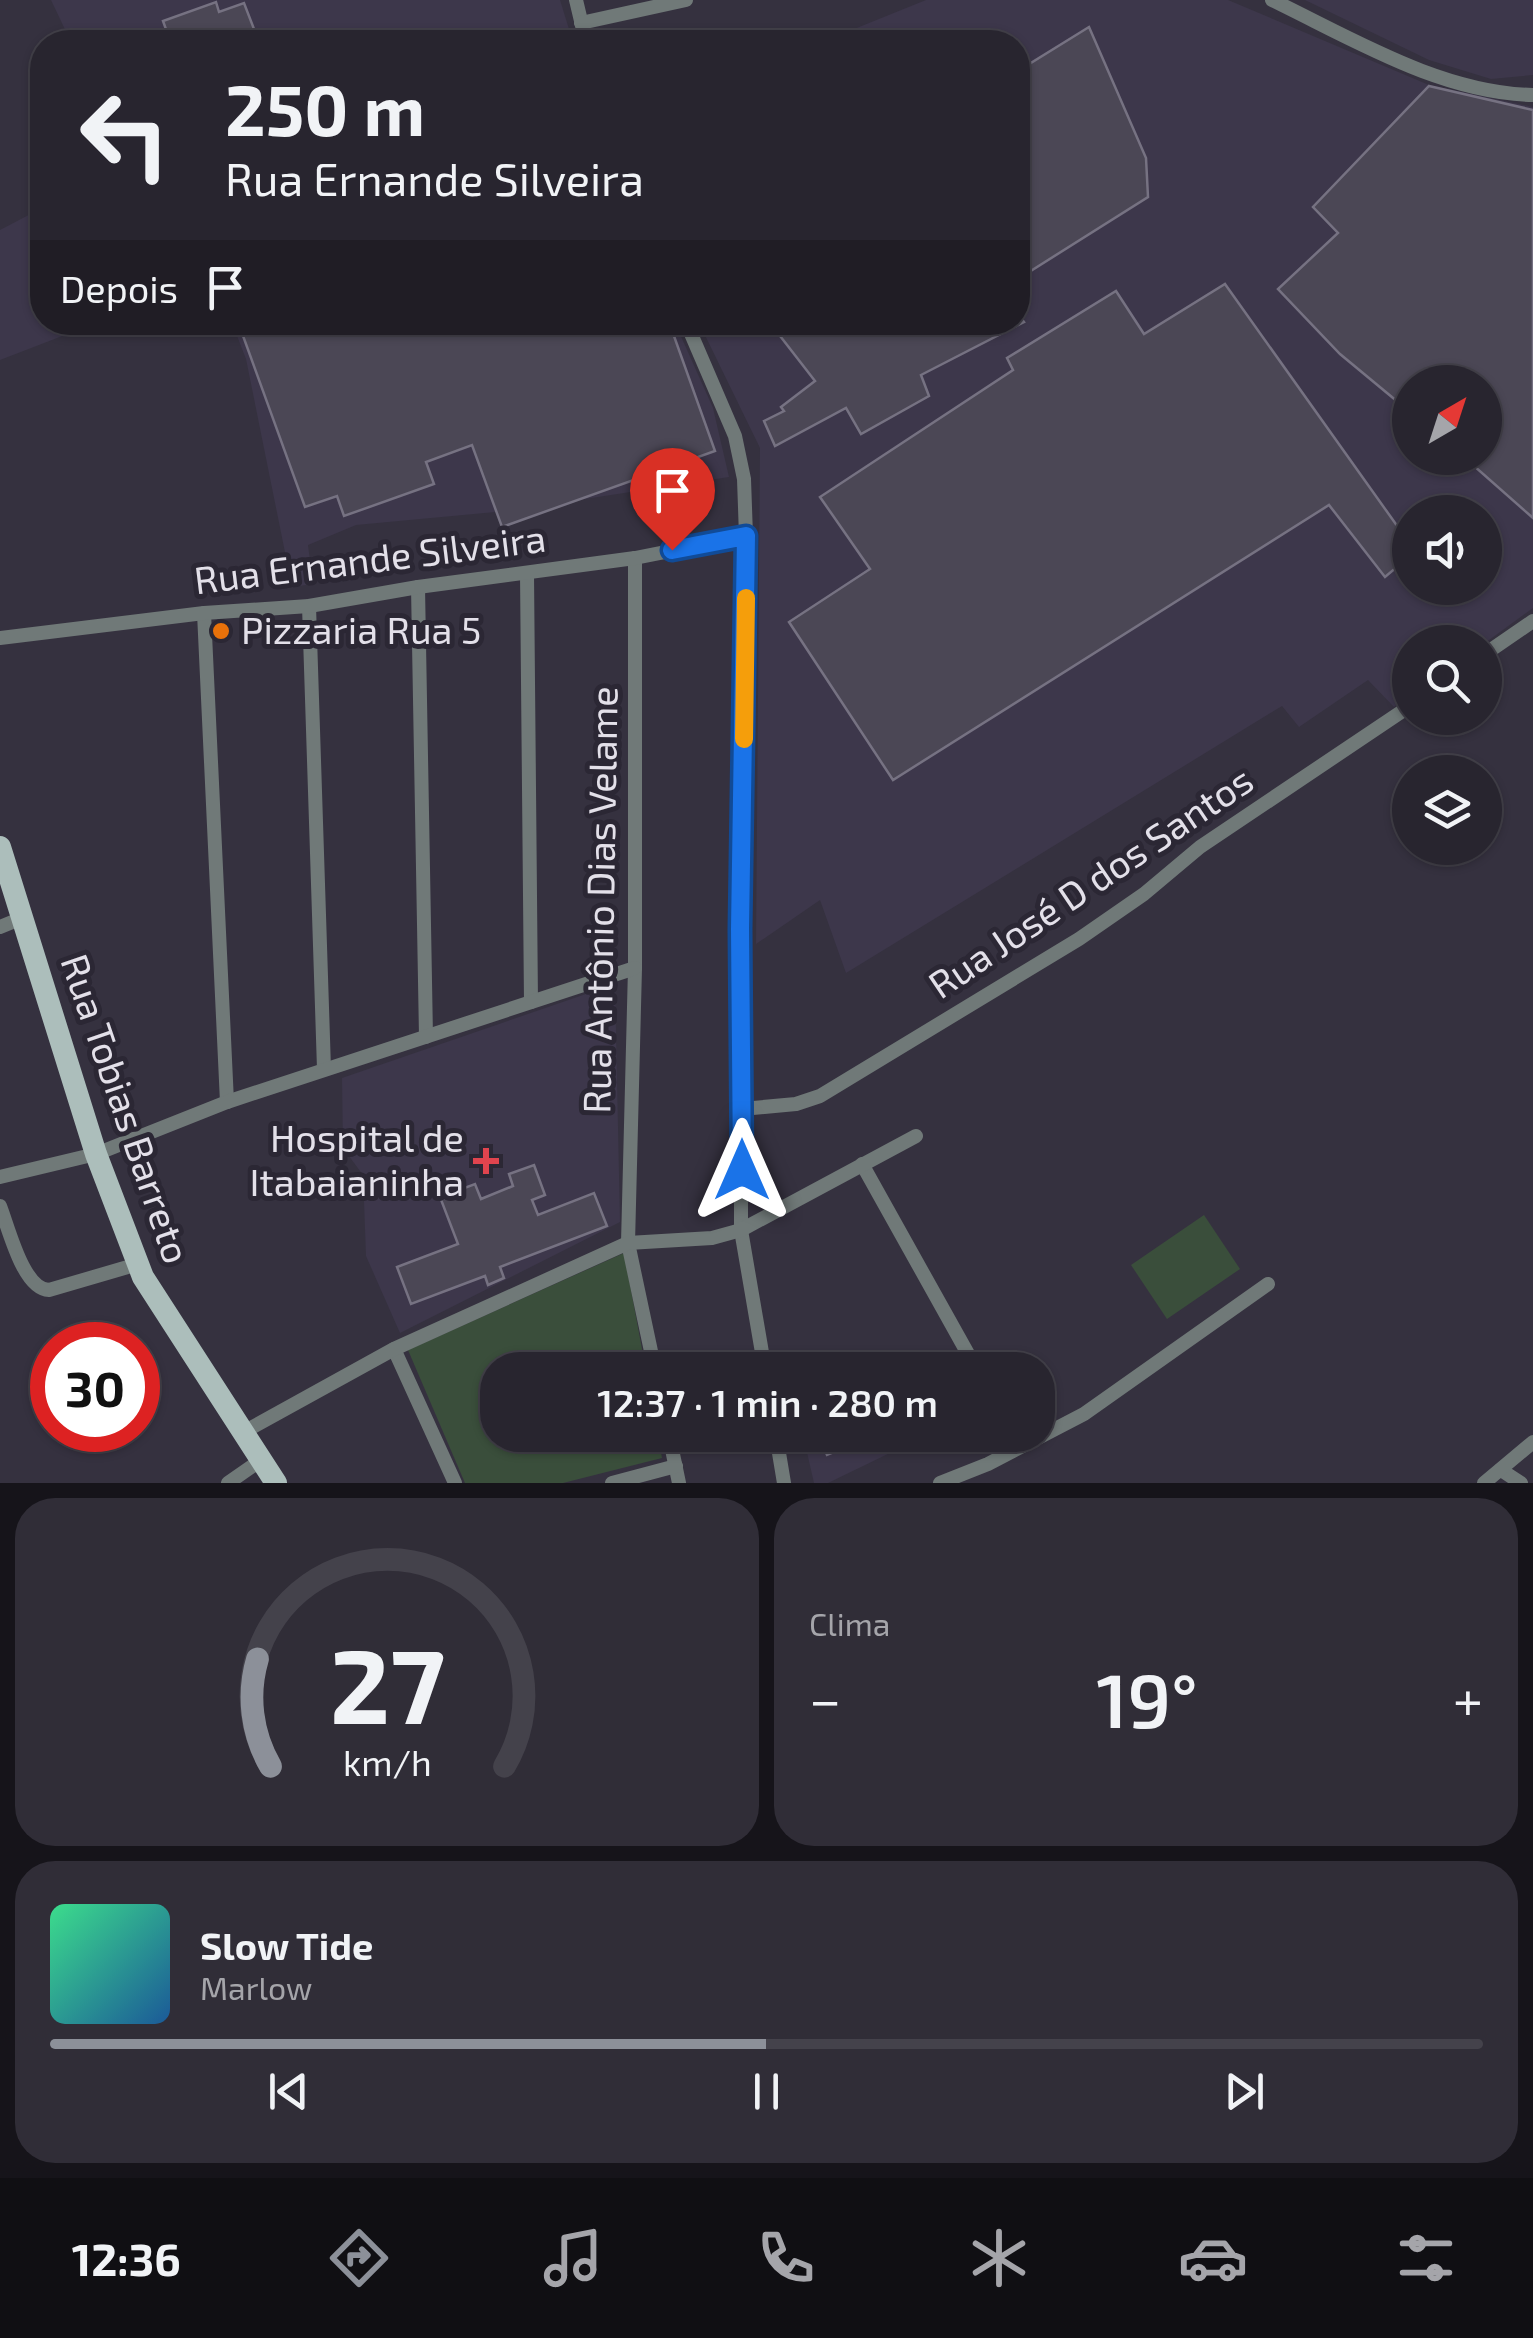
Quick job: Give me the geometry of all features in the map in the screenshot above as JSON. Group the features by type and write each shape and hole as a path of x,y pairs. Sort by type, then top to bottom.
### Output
{"main road":[{"name":"Rua Tobias Barreto","path":"0,847 96,1154 143,1277 276,1483"}],"street":[{"path":"576,0 583,30"},
{"path":"581,23 686,0"},
{"path":"1272,0 1447,79 1509,95 1533,96"},
{"path":"692,335 735,436 744,479 741,1230 762,1352"},
{"name":"Rua Ernande Silveira","path":"0,638 204,613 309,606 636,558 746,536"},
{"name":"Rua Antônio Dias Velame","path":"636,558 635,968 628,1244 652,1352"},
{"path":"528,574 531,1002"},
{"path":"418,587 426,1037"},
{"path":"309,606 324,1068"},
{"path":"204,613 227,1102"},
{"path":"1502,642 1533,620"},
{"name":"Rua José D dos Santos","path":"742,1109 796,1104 820,1096 1010,982 1079,939 1144,894 1200,848 1392,718"},
{"path":"0,927 22,918"},
{"path":"0,1177 96,1154 324,1068 635,968"},
{"path":"242,1432 394,1349 628,1244 712,1238 741,1230 916,1136"},
{"path":"862,1164 968,1352"},
{"path":"0,1206 22,1265 41,1290 138,1264"},
{"path":"1055,1423 1113,1396 1268,1284"},
{"path":"394,1349 451,1481"},
{"path":"1484,1483 1533,1442"},
{"path":"673,1452 679,1483"},
{"path":"779,1452 784,1483"},
{"path":"940,1483 997,1452"},
{"path":"228,1483 261,1460"},
{"path":"612,1483 676,1466"},
{"path":"1501,1470 1521,1483"}],"shaded area":[{"path":"51,0 560,0 569,30 65,30"},
{"path":"926,0 1228,0 1429,85 1533,107 1533,608 1502,631 1502,625 1392,625 1392,705 1368,680 1299,727 1282,706 846,973 820,900 756,944 760,448 705,335 1030,335 1030,30 852,30"},
{"path":"1305,0 1533,0 1533,75 1491,79 1429,60"},
{"path":"30,214 30,335 65,335 0,360 0,230"},
{"path":"237,335 680,335 713,408 729,477 506,511 356,525 308,545 313,584 292,587 246,359"},
{"name":"Hospital de Itabaianinha","path":"615,984 620,1222 400,1333 366,1256 363,1175 343,1148 342,1078"},
{"path":"807,1452 892,1452 828,1483 814,1483"}],"green space":[{"path":"1204,1215 1240,1269 1167,1319 1131,1265"},
{"path":"624,1253 643,1352 480,1352 480,1452 661,1452 662,1458 563,1483 465,1483 408,1350"}],"building":[{"path":"216,2 219,12 244,3 254,30 166,30 163,21"},
{"path":"1089,27 1146,158 1148,197 1030,271 1030,64"},
{"path":"1429,86 1533,110 1533,518 1484,475 1502,475 1502,365 1392,365 1392,397 1340,354 1278,289 1338,233 1313,207"},
{"path":"1225,284 1392,519 1392,571 1385,577 1329,505 893,780 789,622 870,569 820,497 1013,370 1007,358 1116,291 1144,334"},
{"path":"243,335 674,335 715,451 502,527 472,445 426,462 434,484 344,516 337,496 305,507"},
{"path":"779,335 999,335 921,375 929,396 861,434 846,408 775,446 764,421 784,411 781,407 815,381"},
{"path":"534,1165 545,1195 532,1200 538,1215 594,1193 607,1226 500,1267 504,1278 488,1285 485,1276 411,1304 397,1267 458,1244 440,1197 475,1184 481,1199 513,1186 509,1174"}],"slow traffic":[{"path":"744,739 746,598"}],"place":[{"name":"Pizzaria Rua 5","path":"221,631"},
{"name":"Hospital de Itabaianinha","path":"486,1161"}],"route":[{"path":"672,550 746,536 740,929 742,1170"}]}
